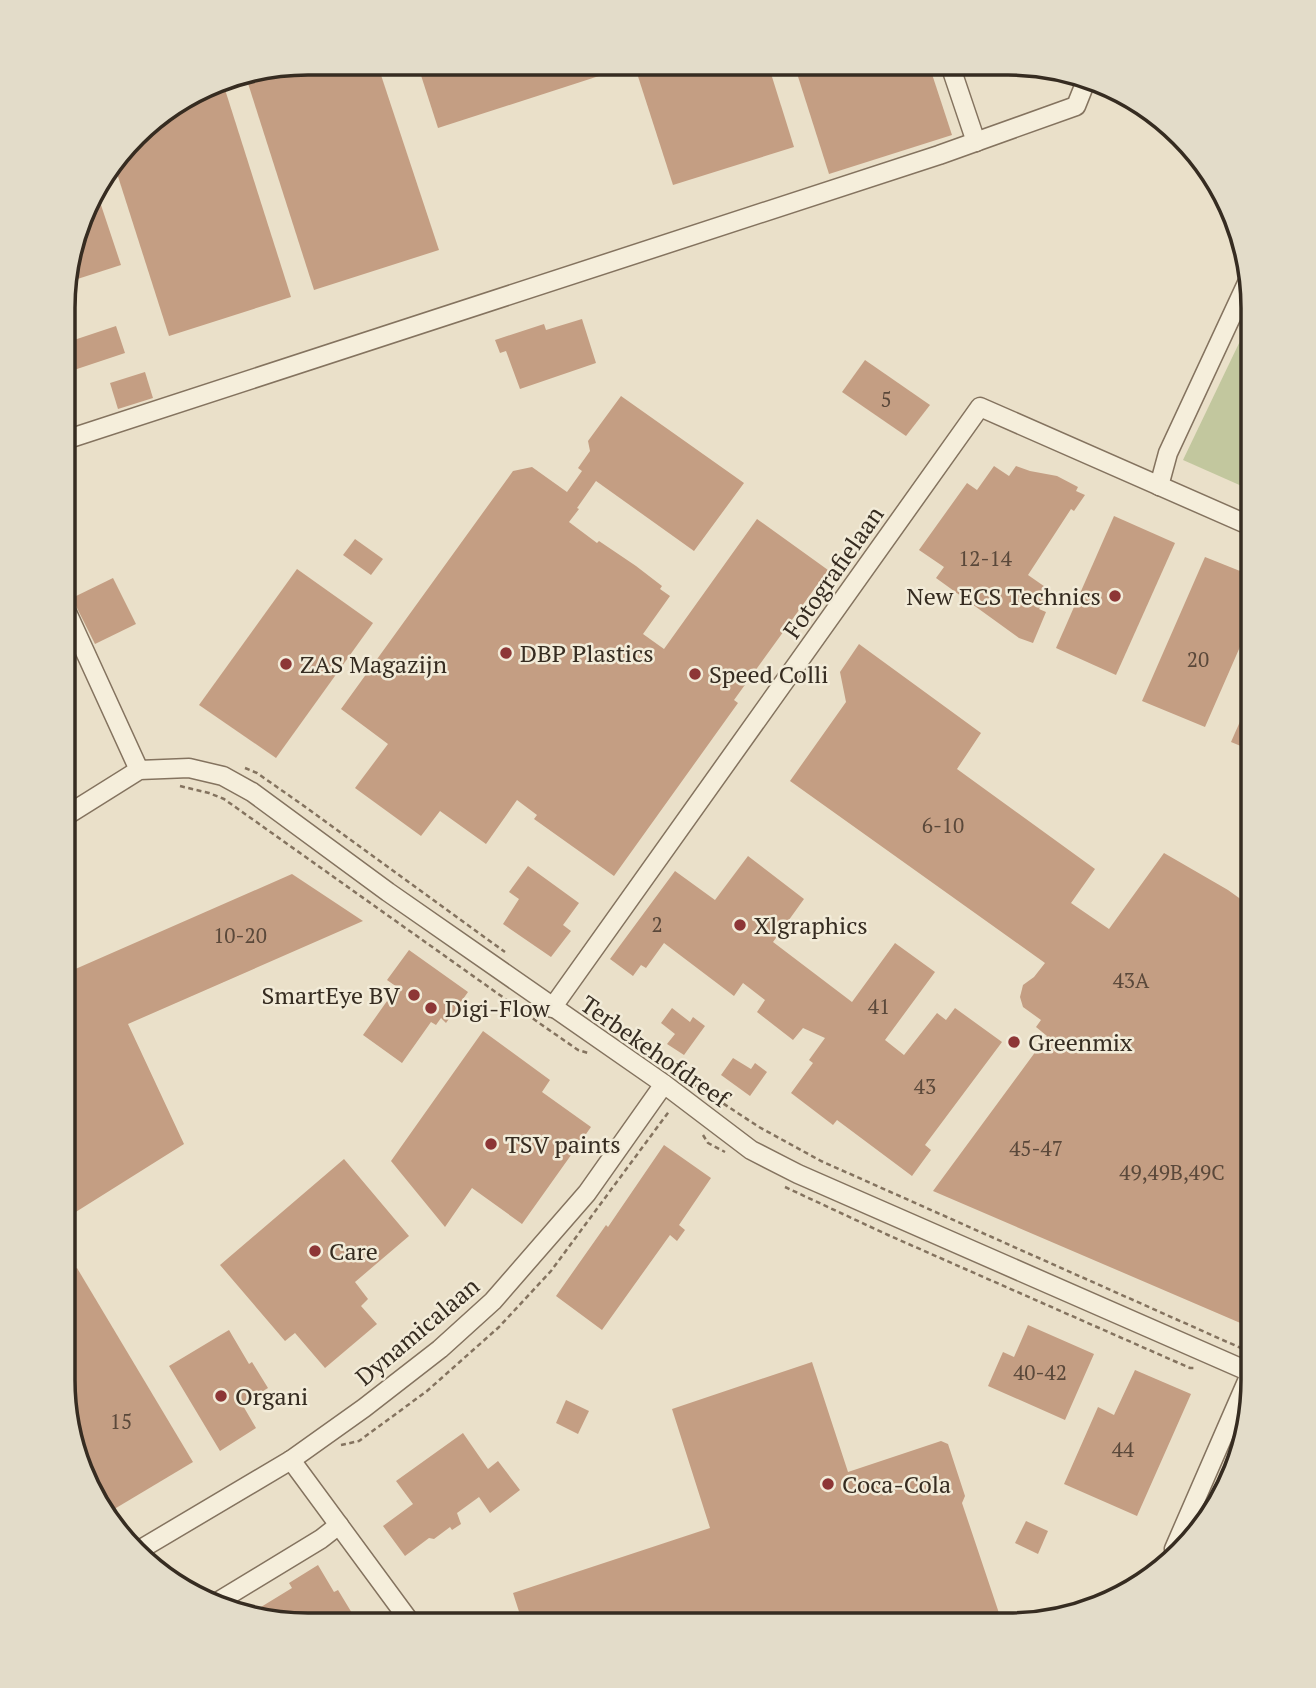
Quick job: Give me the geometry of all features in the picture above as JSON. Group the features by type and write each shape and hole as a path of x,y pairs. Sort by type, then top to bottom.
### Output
{"street":[{"path":"953,75 976,142"},
{"path":"75,437 976,142 1076,106 1082,88"},
{"path":"1159,486 1168,453 1240,297"},
{"name":"Fotografielaan","path":"552,1008 979,407 1241,522"},
{"path":"75,630 139,770"},
{"name":"Terbekehofdreef","path":"75,810 139,770 189,768 222,776 251,792 552,1008 664,1084 751,1150 786,1168 1240,1368"},
{"name":"Dynamicalaan","path":"146,1546 291,1460 440,1349 493,1300 587,1193 664,1084"},
{"path":"1180,1536 1239,1402"},
{"path":"291,1460 403,1612"},
{"path":"225,1597 321,1539 339,1525"}],"path":[{"path":"176,785 224,799 569,1044 590,1053"},
{"path":"692,1083 759,1126 821,1161 1240,1348"}],"green space":[{"path":"1241,339 1241,486 1183,460"}],"building":[{"path":"772,75 794,147 673,185 638,76"},
{"path":"798,75 932,75 952,135 829,174"},
{"path":"293,76 381,76 439,250 314,290 248,84"},
{"path":"421,76 599,76 438,128"},
{"path":"225,91 291,297 169,336 118,175 155,133 192,106"},
{"path":"100,203 121,265 77,279 83,248"},
{"path":"582,319 596,363 520,389 506,351 500,353 495,340 544,324 546,330"},
{"path":"116,326 125,353 75,370 75,340"},
{"path":"865,360 930,405 906,436 842,392"},
{"path":"145,372 153,398 118,409 110,383"},
{"path":"621,396 744,483 694,551 596,481 577,508 579,509 569,522 597,543 599,541 636,566 662,586 660,589 670,596 643,634 664,649 757,519 828,570 734,700 738,703 614,876 534,819 537,815 517,800 486,844 440,811 421,836 355,788 388,744 341,709 513,471 532,467 567,492 582,471 578,468 590,451 588,441"},
{"path":"994,466 1009,476 1016,466 1057,476 1078,487 1076,491 1085,495 1074,511 1071,509 1028,575 1051,591 1039,609 1046,612 1033,643 1019,638 936,578 944,567 919,550 967,483 977,490"},
{"name":"New ECS Technics","path":"1114,516 1175,543 1116,675 1056,648"},
{"path":"355,539 383,559 371,575 343,555"},
{"path":"1205,557 1241,571 1241,645 1205,727 1142,701"},
{"name":"ZAS Magazijn","path":"297,569 373,623 276,758 199,705"},
{"path":"113,578 136,624 95,644 75,604 75,597"},
{"path":"859,644 981,733 957,769 1095,869 1071,903 1109,929 1164,853 1240,899 1240,1323 933,1191 1047,1036 1036,1027 1041,1020 1023,1007 1020,997 1023,985 1034,977 1045,963 790,781 846,702 840,672"},
{"path":"1241,720 1241,746 1231,742"},
{"path":"748,856 804,899 773,942 852,1002 895,943 935,972 885,1040 904,1055 937,1013 946,1020 955,1008 1002,1042 925,1145 931,1150 912,1176 837,1120 833,1125 791,1093 813,1063 809,1060 825,1038 803,1028 793,1040 757,1012 765,1000 743,983 734,996 664,943 646,968 641,965 633,976 610,959 675,871 715,900"},
{"path":"528,866 579,903 563,925 571,931 551,957 503,924 519,899 509,892"},
{"path":"292,874 363,921 128,1024 184,1144 75,1212 75,969"},
{"path":"409,950 468,992 446,1023 441,1018 436,1025 431,1022 402,1063 363,1035 397,987 387,980"},
{"path":"672,1008 690,1022 693,1017 705,1026 684,1055 667,1044 675,1034 661,1023"},
{"name":"TSV paints","path":"483,1031 550,1080 542,1092 591,1127 522,1224 472,1188 445,1227 391,1161"},
{"path":"733,1058 751,1069 755,1063 767,1072 750,1096 721,1075"},
{"path":"664,1145 711,1178 679,1225 685,1230 677,1241 670,1235 602,1330 556,1296 606,1225 608,1227"},
{"name":"Care","path":"344,1159 409,1236 355,1282 368,1299 361,1306 377,1324 325,1368 295,1333 285,1341 220,1265"},
{"path":"77,1268 193,1462 114,1509 93,1469 77,1410"},
{"path":"1028,1325 1094,1354 1065,1420 988,1386 1003,1352 1014,1357"},
{"name":"Organi","path":"229,1330 249,1364 252,1362 268,1388 242,1404 256,1428 220,1451 169,1366"},
{"name":"Coca-Cola","path":"812,1362 848,1472 941,1441 948,1444 965,1496 962,1503 999,1612 519,1612 513,1593 710,1528 672,1409"},
{"path":"1135,1370 1191,1394 1137,1516 1064,1484 1098,1407 1114,1415"},
{"path":"566,1400 589,1411 578,1434 556,1423"},
{"path":"463,1433 488,1469 498,1461 520,1490 490,1513 479,1497 457,1513 461,1524 452,1530 450,1527 434,1539 429,1538 405,1556 383,1526 413,1504 396,1481"},
{"path":"1026,1521 1048,1531 1038,1554 1015,1543"},
{"path":"318,1565 334,1592 338,1590 351,1612 293,1612 260,1607 292,1588 289,1583"}],"place":[{"name":"New ECS Technics","path":"1115,596"},
{"name":"DBP Plastics","path":"506,653"},
{"name":"ZAS Magazijn","path":"286,664"},
{"name":"Speed Colli","path":"695,674"},
{"name":"Xlgraphics","path":"740,925"},
{"name":"SmartEye BV","path":"414,995"},
{"name":"Digi-Flow","path":"431,1008"},
{"name":"Greenmix","path":"1014,1042"},
{"name":"TSV paints","path":"491,1144"},
{"name":"Care","path":"315,1251"},
{"name":"Organi","path":"221,1396"},
{"name":"Coca-Cola","path":"828,1484"}]}
